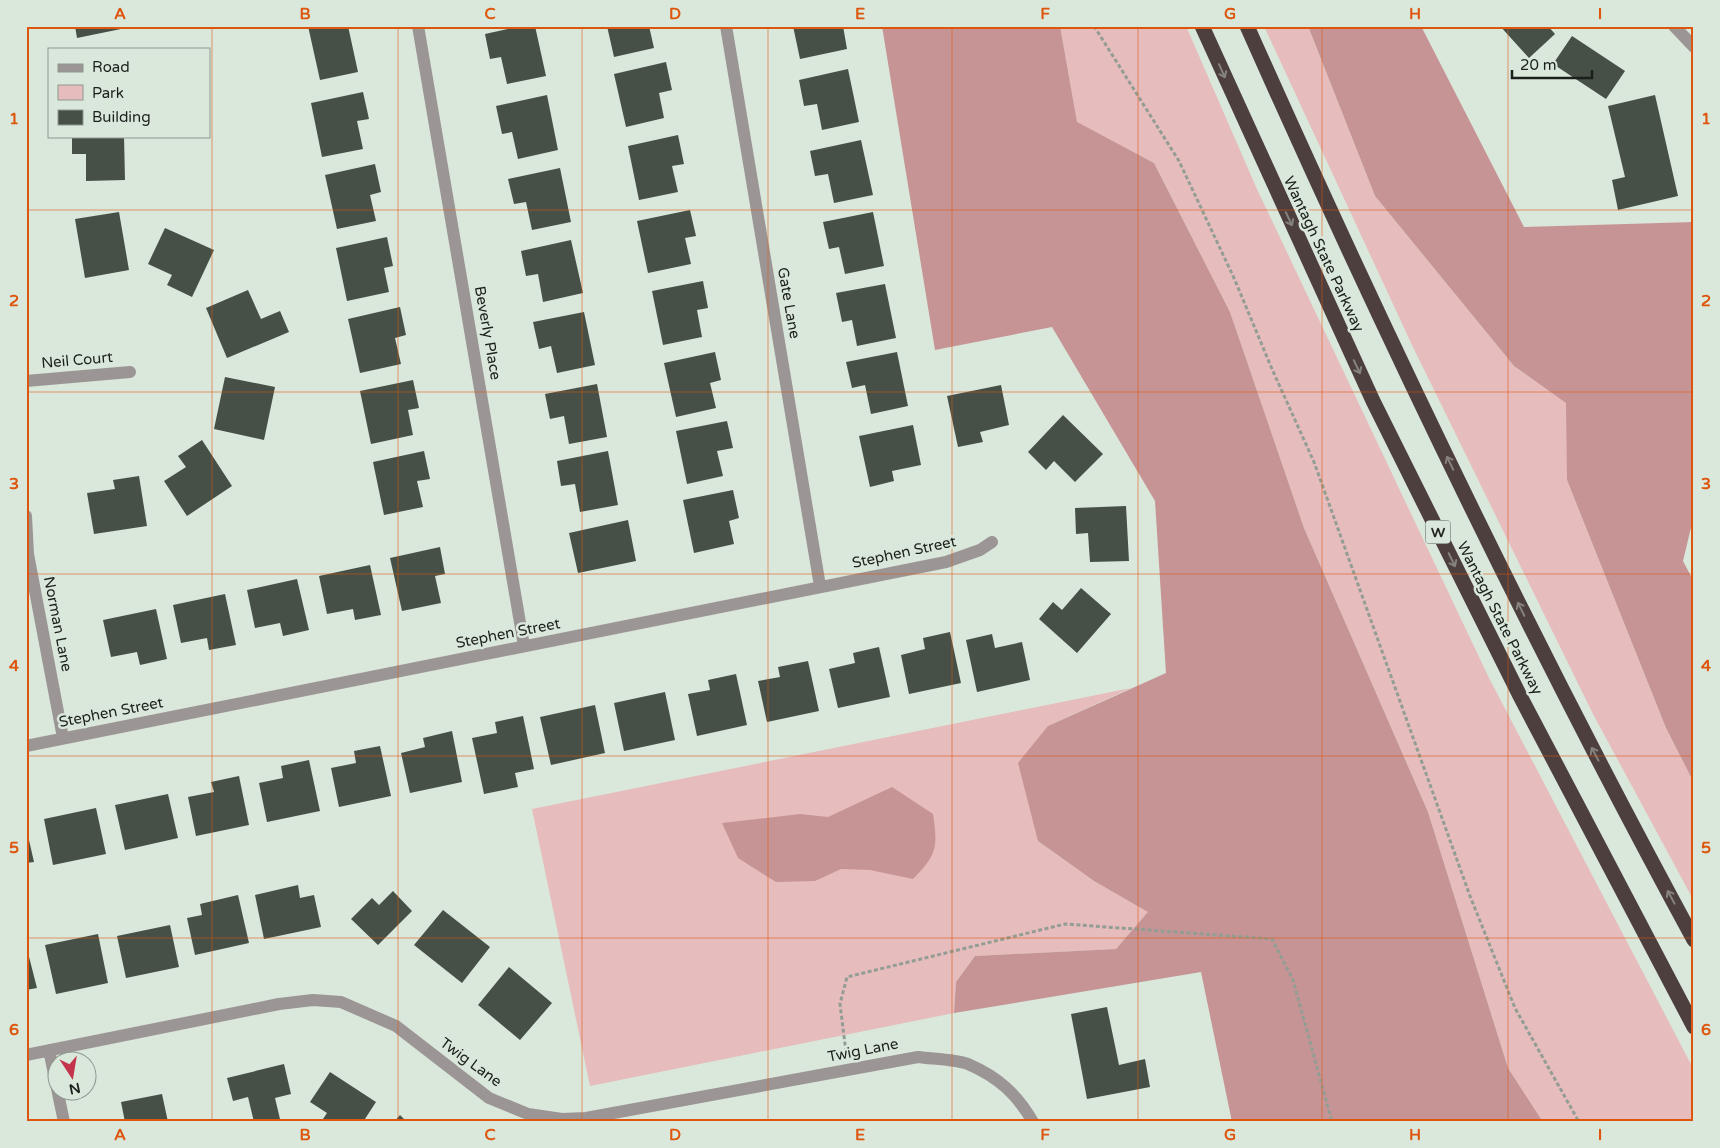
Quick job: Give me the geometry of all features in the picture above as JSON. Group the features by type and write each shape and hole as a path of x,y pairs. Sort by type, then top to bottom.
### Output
{"highway":[{"name":"Wantagh State Parkway","path":"1202,26 1377,410 1520,696 1694,1027"},
{"name":"Wantagh State Parkway","path":"1247,26 1302,151 1476,519 1592,749 1694,940"}],"street":[{"name":"Beverly Place","path":"418,26 524,646"},
{"name":"Gate Lane","path":"726,26 820,586"},
{"path":"1674,26 1694,47"},
{"name":"Neil Court","path":"26,381 130,372"},
{"name":"Norman Lane","path":"26,516 28,554 63,738"},
{"name":"Stephen Street","path":"26,746 946,562 974,552 992,542"},
{"name":"Twig Lane","path":"49,1050 279,1004 313,1000 340,1002 396,1026 489,1098 528,1114 562,1119 586,1118 918,1056 966,1064 1005,1085 1025,1107 1033,1122"},
{"name":"Twig Lane","path":"26,1055 48,1050"},
{"path":"59,1100 64,1122"}],"path":[{"path":"1094,26 1179,161 1234,278 1317,470 1467,887 1515,1008 1579,1122"},
{"path":"848,1070 840,1004 847,977 1064,924 1272,939 1293,980 1332,1122"}],"green space":[{"path":"1060,26 1186,26 1256,187 1489,678 1694,1070 1694,1122 1543,1122 1508,1068 1428,812 1304,528 1230,312 1154,163 1077,123"},
{"path":"1264,26 1308,26 1375,196 1514,366 1567,403 1567,480 1666,728 1694,783 1694,901 1593,714 1412,345"},
{"path":"1131,688 1048,726 1038,841 1094,881 1149,912 1116,949 975,956 956,982 954,1013 590,1086 532,809"}],"shaded area":[{"path":"882,26 1060,26 1077,122 1154,163 1230,312 1304,528 1428,812 1508,1068 1543,1122 1232,1122 1201,972 954,1013 956,982 975,956 1116,949 1148,912 1094,881 1038,841 1018,763 1048,726 1166,673 1155,501 1052,327 935,350"},
{"path":"1308,26 1421,26 1524,227 1694,222 1694,515 1683,561 1694,582 1694,783 1666,728 1567,480 1566,403 1514,366 1375,196"},
{"path":"892,787 933,814 934,850 927,863 913,879 870,870 841,869 815,881 776,882 738,858 722,823 800,814 828,817"}],"building":[{"path":"75,26 121,26 121,29 77,38"},
{"path":"308,26 348,26 358,72 320,80"},
{"path":"521,26 535,26 546,76 507,84 501,57 490,59 485,34"},
{"path":"607,26 649,26 654,48 614,57"},
{"path":"793,26 843,26 847,49 800,59"},
{"path":"1500,26 1548,26 1555,34 1529,58"},
{"path":"1572,36 1625,71 1606,99 1553,64"},
{"path":"666,62 672,90 659,93 664,118 626,127 614,74"},
{"path":"848,69 859,122 822,130 817,104 804,106 799,80"},
{"path":"363,92 369,119 357,121 363,149 322,157 311,103"},
{"path":"547,95 558,150 518,159 512,132 502,134 496,106"},
{"path":"1655,95 1678,196 1618,210 1612,180 1625,177 1608,106"},
{"path":"678,135 684,164 672,166 678,192 639,200 628,146"},
{"path":"72,138 124,138 125,180 86,181 86,154 72,154"},
{"path":"861,140 873,195 834,203 828,174 815,176 810,151"},
{"path":"375,164 381,192 370,195 376,221 337,229 325,175"},
{"path":"560,168 571,222 532,230 526,202 514,204 508,179"},
{"path":"690,210 696,236 685,238 691,264 648,273 637,221"},
{"path":"119,212 129,270 85,278 75,219"},
{"path":"873,212 884,266 845,274 839,247 829,249 823,222"},
{"path":"165,228 214,250 192,297 167,285 172,275 148,264"},
{"path":"387,237 393,266 384,268 389,292 347,301 336,248"},
{"path":"571,240 583,293 543,302 538,274 526,276 521,251"},
{"path":"703,281 708,308 697,310 702,337 663,345 652,291"},
{"path":"885,284 896,338 857,346 852,320 842,322 836,293"},
{"path":"248,290 261,319 280,311 289,332 227,358 206,308"},
{"path":"400,307 406,335 395,338 401,364 360,373 348,319"},
{"path":"584,312 595,365 557,373 551,346 539,349 533,322"},
{"path":"715,352 721,380 710,383 716,408 676,417 664,363"},
{"path":"897,352 908,406 871,414 865,385 852,388 846,362"},
{"path":"225,377 275,387 264,440 214,429"},
{"path":"413,380 419,408 408,410 413,435 371,444 360,391"},
{"path":"597,384 607,437 569,444 564,416 550,419 545,394"},
{"path":"1001,385 1009,425 980,432 983,442 958,447 947,396"},
{"path":"1063,415 1103,454 1075,482 1054,461 1046,470 1028,452"},
{"path":"727,421 733,448 717,451 723,476 687,484 676,431"},
{"path":"913,425 921,465 892,471 894,481 870,487 859,436"},
{"path":"202,440 232,486 187,516 164,481 186,467 178,456"},
{"path":"424,451 430,479 417,481 423,507 384,515 373,462"},
{"path":"608,451 618,505 580,512 575,484 561,486 557,461"},
{"path":"139,476 147,526 94,534 87,493 115,489 113,480"},
{"path":"733,490 739,518 729,521 734,544 694,553 683,500"},
{"path":"1126,506 1129,561 1090,562 1088,533 1076,534 1075,508"},
{"path":"628,520 636,561 578,573 569,533"},
{"path":"440,547 445,574 435,576 441,603 402,611 390,558"},
{"path":"370,565 381,615 355,620 353,609 327,614 319,576"},
{"path":"297,579 309,630 283,636 280,623 255,628 247,590"},
{"path":"1081,588 1111,614 1077,653 1039,619 1053,602 1062,610"},
{"path":"225,594 236,645 209,650 207,638 181,643 173,605"},
{"path":"156,609 167,659 140,665 137,652 111,657 103,620"},
{"path":"950,632 961,683 909,694 901,655 925,649 923,638"},
{"path":"992,634 995,648 1022,642 1030,680 977,692 966,640"},
{"path":"879,647 890,697 838,708 829,669 855,663 853,653"},
{"path":"808,661 819,711 767,722 758,681 780,677 778,667"},
{"path":"736,674 747,725 697,736 688,694 710,690 708,680"},
{"path":"665,692 675,740 624,751 614,703"},
{"path":"595,705 605,753 551,765 540,717"},
{"path":"523,716 534,769 515,773 518,787 484,794 472,738 497,733 495,722"},
{"path":"452,731 462,782 410,793 401,753 425,747 423,738"},
{"path":"380,746 391,796 339,807 331,768 356,763 354,751"},
{"path":"309,760 320,811 267,822 259,783 283,778 281,766"},
{"path":"239,776 249,825 196,836 188,797 214,792 211,782"},
{"path":"168,794 178,838 125,850 115,805"},
{"path":"96,808 106,854 53,865 44,819"},
{"path":"26,827 34,862 26,863"},
{"path":"298,885 300,898 314,895 321,927 264,939 255,895"},
{"path":"393,891 412,911 378,945 351,919 372,898 379,905"},
{"path":"238,895 249,943 195,955 187,918 202,915 200,904"},
{"path":"443,910 490,947 462,983 414,945"},
{"path":"170,925 179,967 126,978 117,936"},
{"path":"98,934 108,983 56,994 45,945"},
{"path":"26,945 37,988 26,990"},
{"path":"509,967 552,1003 520,1040 478,1005"},
{"path":"1107,1007 1119,1065 1145,1059 1150,1087 1087,1099 1071,1014"},
{"path":"284,1064 291,1094 275,1098 280,1119 268,1122 254,1122 248,1097 233,1101 227,1078"},
{"path":"330,1072 376,1102 363,1122 321,1122 327,1113 310,1102"},
{"path":"162,1094 168,1122 125,1122 121,1102"},
{"path":"400,1115 407,1122 394,1122"}]}
